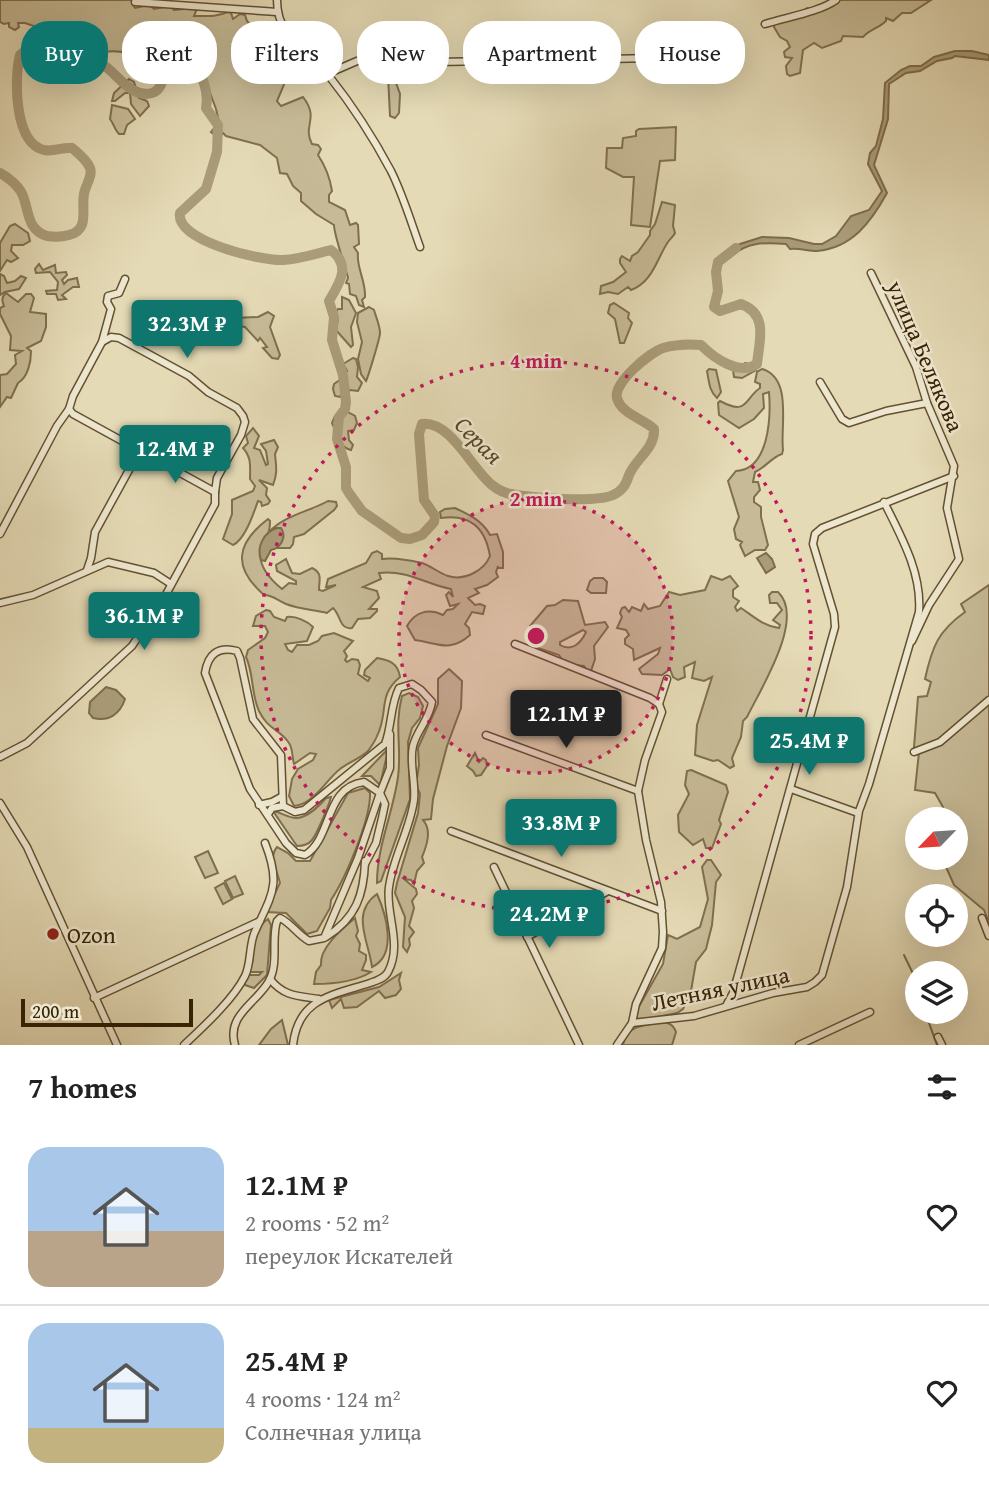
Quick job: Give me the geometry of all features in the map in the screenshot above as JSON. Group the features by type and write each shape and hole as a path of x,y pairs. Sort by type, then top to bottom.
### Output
{"street":[{"path":"277,0 280,21"},
{"path":"765,24 820,9 836,0"},
{"path":"135,2 277,12"},
{"path":"343,67 357,61 390,55 435,62 635,58"},
{"path":"334,84 374,141 392,173 420,247"},
{"name":"улица Белякова","path":"871,273 916,367 927,403 954,466 947,509 958,559 929,605 916,636 908,645"},
{"path":"0,534 57,426 69,409 102,342 111,309 107,302 108,296 119,293 125,279"},
{"path":"0,757 27,743 132,646 171,584 215,504 217,478 244,425 243,416 237,408 208,392 189,376 119,338 111,337 102,342"},
{"path":"820,382 842,419 849,423 886,411 927,403"},
{"path":"69,409 215,492"},
{"path":"87,570 95,532 140,450"},
{"path":"726,1006 733,993 792,789 835,627 834,614 813,544 816,534 822,528 954,475"},
{"name":"Летняя улица","path":"632,1023 694,1016 807,987 821,975 847,887 858,813 869,784 919,612 920,602 910,555 884,502"},
{"path":"0,603 33,595 101,564 119,563 154,573 171,584"},
{"path":"515,645 659,704"},
{"path":"283,806 281,755 253,719 244,669 237,651 227,649 212,653 206,662 205,673 242,770 260,805 296,853 305,855 316,843 344,789 355,783 365,782 380,793 385,804 384,811 376,843 365,864"},
{"path":"617,1045 632,1023 636,1004 662,948 662,911 638,791 645,760 662,712 659,704 667,679"},
{"path":"270,979 278,990 319,999 374,982 388,972 394,941 388,889 414,798 414,745 429,718 432,702 412,684 399,688 393,706 390,732 390,768 365,839 324,937"},
{"path":"915,752 940,742 989,700"},
{"path":"268,814 272,808 283,806 295,812 304,810 346,774 376,753 385,744 390,732"},
{"path":"486,735 638,791"},
{"path":"792,789 858,813"},
{"path":"260,805 272,803 281,797"},
{"path":"0,803 27,847 117,1045"},
{"path":"451,831 662,911"},
{"path":"235,1045 234,1025 240,1013 270,979 275,927 281,918 309,941 335,931 359,904 365,864 365,839"},
{"path":"184,1045 216,1013 246,975 253,936 262,920 275,879 273,862 265,843"},
{"path":"494,867 579,1045"},
{"path":"527,937 608,891"},
{"path":"982,918 989,936"},
{"path":"94,998 262,920"},
{"path":"293,1045 304,1014 319,999"},
{"path":"799,1045 870,1012"},
{"path":"938,1037 942,1045"}],"shaded area":[{"path":"0,0 132,0 135,8 149,5 154,9 170,6 174,10 194,8 194,16 228,12 233,19 240,14 245,15 247,21 231,21 231,84 284,84 277,101 281,106 303,97 308,105 311,117 309,137 312,144 321,149 318,155 329,177 332,191 329,202 345,210 350,225 358,225 359,244 354,247 358,253 364,285 364,307 359,305 356,296 350,294 334,225 301,201 301,193 293,186 287,174 280,173 277,158 260,145 223,133 219,138 211,132 219,122 207,84 217,84 217,21 122,21 122,53 108,52 108,21 21,21 15,30 9,27 9,23 0,22"},
{"path":"837,0 931,0 911,13 902,13 893,21 886,18 886,21 863,37 843,36 841,41 822,48 814,43 803,50 800,73 790,76 786,66 792,58 785,57 784,52 790,47 774,27 775,22 788,21 807,8 813,10"},
{"path":"955,51 989,55 989,60 955,56 937,61 920,71 906,73 889,84 888,119 874,165 887,193 859,232 829,249 790,249 786,244 763,243 742,249 729,258 726,253 740,244 762,237 789,238 822,244 836,236 851,216 869,210 882,191 868,164 883,119 885,83 901,70 910,66 921,66 934,57"},
{"path":"124,84 135,84 139,98 147,101 149,106 140,116 131,104 130,93 112,101 114,93"},
{"path":"388,84 396,84 400,94 399,113 395,118 390,116"},
{"path":"112,105 128,109 135,119 127,125 124,134 119,134 110,119"},
{"path":"676,127 675,160 660,161 650,227 631,225 634,177 623,177 606,168 607,148 622,148 623,138 636,136 639,129"},
{"path":"662,202 675,205 675,233 654,269 645,281 631,290 628,287 618,294 600,294 601,286 613,282 626,272 620,259 622,256 630,261 638,252 650,235"},
{"path":"15,224 28,233 30,241 23,245 12,245 11,251 18,258 11,262 7,260 0,271 0,243 10,226"},
{"path":"39,264 43,270 55,265 56,273 66,272 67,275 62,280 64,284 77,278 79,287 73,287 62,295 66,299 58,300 56,294 47,294 46,291 57,290 58,282 50,272 36,273 35,269"},
{"path":"0,274 7,283 21,276 26,278 19,289 0,295"},
{"path":"6,293 18,302 26,294 31,294 34,298 30,312 46,314 46,327 41,341 27,348 31,351 27,373 18,383 11,398 7,397 0,407 0,375 7,374 16,364 15,355 22,351 10,350 11,336 0,314"},
{"path":"342,297 349,300 356,313 351,327 351,347 335,329 338,320 335,313 342,309"},
{"path":"614,303 629,313 628,318 632,323 624,343 620,343 615,319 608,313 610,305"},
{"path":"369,307 374,310 380,333 366,381 361,374 358,359 362,342 357,322 358,313"},
{"path":"268,312 274,316 270,327 280,355 278,359 272,358 263,348 267,347 260,338 258,341 245,327 237,326 232,320 258,317"},
{"path":"356,359 358,367 357,377 362,383 358,391 350,390 347,394 343,392 340,397 335,396 334,384 344,377 344,372 347,371 343,364"},
{"path":"745,363 754,365 756,370 742,378 734,377 733,369"},
{"path":"762,369 772,374 781,393 783,450 782,454 755,472 753,482 758,482 760,490 754,497 754,502 761,507 768,545 765,550 755,550 745,556 740,545 742,542 736,539 734,529 739,517 728,481 736,471 755,462 761,452 768,428 769,392 763,394 764,408 754,419 739,428 719,415 718,403 720,401 736,407 744,404 760,388 760,384 755,382 757,372"},
{"path":"716,370 721,392 717,398 710,386 707,371"},
{"path":"346,411 355,416 357,423 354,430 348,431 353,445 351,450 341,443 332,423 335,416"},
{"path":"253,428 259,436 254,448 260,450 266,465 266,451 261,444 274,440 278,447 275,454 276,476 273,485 259,480 267,488 266,495 270,501 262,506 258,501 245,532 233,545 223,539 232,514 232,500 253,491 255,486 250,479 249,459 243,448 248,443 246,436"},
{"path":"328,501 336,502 334,510 304,534 294,537 290,548 277,548 277,528 272,529 285,520"},
{"path":"455,508 479,522 490,535 497,534 503,552 503,568 498,566 496,572 498,577 475,589 479,593 468,598 475,605 485,606 483,614 472,612 465,624 470,635 456,644 444,645 415,640 407,626 414,617 422,613 443,615 447,610 453,609 458,604 450,606 446,595 449,592 453,597 451,589 408,575 379,573 381,579 363,587 377,591 379,598 369,609 377,611 370,618 358,619 352,628 348,628 342,624 333,608 327,613 291,606 264,595 254,585 243,566 244,547 257,528 268,519 269,530 261,549 261,561 269,577 282,589 289,583 296,584 296,581 277,571 276,565 286,559 292,573 300,574 312,568 318,572 319,590 323,591 336,585 326,587 328,579 366,563 372,553 377,551 382,554 382,559 412,561 425,564 448,576 467,576 483,566 490,556 484,537 475,525 460,518 441,518 440,512"},
{"path":"277,528 283,531 282,542 271,550 265,561 261,560 262,541 268,533"},
{"path":"766,553 775,567 766,573 757,558"},
{"path":"711,576 722,580 730,576 738,586 733,590 733,597 739,601 735,607 737,611 741,608 763,623 779,628 780,625 773,620 782,610 777,603 770,603 769,595 778,592 785,604 787,619 778,654 743,721 741,737 732,758 734,766 730,768 718,760 695,755 697,725 712,677 704,681 692,678 695,662 684,667 685,677 678,680 673,677 670,669 662,675 642,674 639,669 658,654 660,648 634,660 633,649 625,644 629,635 626,630 617,628 622,617 622,608 625,607 629,612 632,607 641,611 644,604 648,609 660,606 669,592 680,595 705,590"},
{"path":"594,578 603,578 607,582 606,593 591,593 587,590"},
{"path":"989,585 989,923 984,910 968,897 968,884 954,884 947,870 968,870 968,807 943,807 935,793 915,790 919,752 914,747 918,697 927,696 931,682 925,679 930,658 942,633 965,612 961,604"},
{"path":"563,600 578,601 585,625 605,622 608,627 594,646 595,659 591,671 584,666 565,664 559,655 538,648 540,640 532,634 530,626 547,606","holes":["583,630 586,632 576,645 560,645 560,642"]},
{"path":"266,610 285,621 287,617 294,617 313,627 307,641 285,644 292,652 297,645 309,645 322,636 334,633 353,641 344,651 347,656 345,660 358,660 358,674 368,681 370,678 364,675 365,670 377,658 392,663 400,677 388,691 380,728 368,751 340,769 301,805 294,806 289,796 292,779 298,769 313,760 316,754 310,753 294,764 289,743 266,722 259,711 246,657 248,650 265,638 268,632 265,626 253,626 256,616"},
{"path":"449,669 462,681 461,708 447,746 433,799 431,819 423,820 428,833 422,857 424,863 417,871 414,884 411,880 404,879 416,889 417,894 412,901 414,908 409,926 414,932 409,939 407,952 403,947 405,917 395,893 418,813 418,748 438,704 438,679"},
{"path":"106,687 116,690 125,699 123,704 117,713 109,718 93,718 89,713 90,702"},
{"path":"409,693 418,697 423,706 408,742 410,799 381,881 377,883 380,856 398,777 400,707 402,696"},
{"path":"386,751 380,785 371,776 362,776"},
{"path":"475,753 479,762 483,758 486,760 487,766 481,775 476,776 467,766"},
{"path":"691,770 726,785 728,792 712,848 706,848 703,839 693,845 679,832 678,815 689,794 685,785 687,771"},
{"path":"365,788 370,793 362,833 350,864 331,900 330,908 317,931 307,934 286,913 266,912 280,883 273,860 277,847 296,861 310,861 348,793"},
{"path":"331,797 314,837 303,845 297,846 273,811 293,818 300,817"},
{"path":"208,851 218,873 205,878 195,857"},
{"path":"707,860 711,860 721,875 716,882 712,925 706,949 696,962 691,991 683,1009 677,1013 637,1021 637,1010 663,964 668,935 677,939 700,927 708,899 702,867"},
{"path":"235,876 243,894 233,898 225,881"},
{"path":"224,883 232,899 223,904 215,888"},
{"path":"377,894 388,934 385,953 372,967 363,919 364,910"},
{"path":"355,918 359,951 366,955 362,970 371,972 344,982 314,984 327,946"},
{"path":"268,919 271,925 267,975 254,988 242,984 249,975 259,975 262,972 249,972 253,959 250,957 250,950 254,948 255,935 259,928"},
{"path":"401,973 401,989 396,995 385,998 379,991 357,1007 344,1008 341,999 332,1008 329,1000 379,987"},
{"path":"282,1020 288,1045 259,1045 271,1029"},
{"path":"661,1022 670,1024 675,1029 672,1045 623,1045 632,1030"}],"waterway":[{"name":"Серая","path":"0,173 19,189 32,225 40,233 61,236 80,229 84,194 91,171 89,165 72,148 44,150 34,145 22,123 18,108 18,65 20,55 29,48 56,61 77,56 92,59 108,68 131,89 144,94 157,90 171,66 190,63 195,67 204,83 206,108 218,125 217,152 206,189 180,213 182,223 205,240 257,257 283,260 331,250 337,256 341,262 342,275 329,301 334,317 332,340 343,375 346,402 339,417 337,439 346,467 346,488 362,511 401,538 410,539 422,535 434,522 435,516 424,500 419,434 422,424 442,430 484,477 506,493 533,497 593,499 613,495 621,490 654,436 654,429 623,408 617,398 617,392 633,369 663,348 687,345 701,345 720,360 735,367 757,364 760,330 756,314 741,304 720,311 714,307 718,291 718,262 736,248"},
{"path":"904,955 907,961"},
{"path":"929,1024 937,1045"}],"place":[{"name":"Ozon","path":"53,934"}]}
